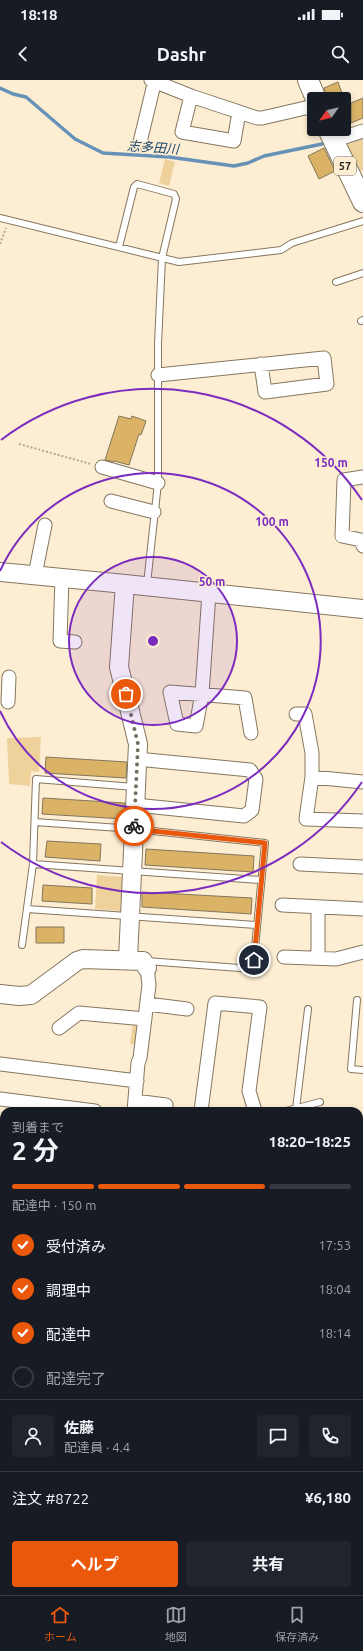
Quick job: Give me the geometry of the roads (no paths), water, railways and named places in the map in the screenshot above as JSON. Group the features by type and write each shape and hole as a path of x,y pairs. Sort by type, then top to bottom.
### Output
{"main road":[{"path":"308,80 313,92"},
{"name":"57","path":"331,136 363,202"}],"street":[{"path":"140,142 154,81 191,96 262,118 307,108"},
{"path":"191,96 182,132 234,141 239,112"},
{"path":"351,132 363,131"},
{"path":"158,375 261,364 324,358 327,384 266,392 261,364"},
{"path":"102,467 158,483"},
{"path":"363,477 344,480 342,536 361,540 363,546"},
{"path":"112,501 154,512"},
{"path":"35,575 45,525"},
{"path":"0,572 363,608"},
{"path":"62,577 60,641 75,642"},
{"path":"125,584 119,667 138,744 130,916 139,962 149,985 134,1106 166,1105"},
{"path":"209,593 202,694 245,698 251,733"},
{"path":"9,702 10,677"},
{"path":"296,714 305,714 312,753 312,777 306,819 363,821"},
{"path":"136,796 244,816 252,810 256,779 250,770 138,759"},
{"path":"312,777 363,782"},
{"path":"300,864 363,866"},
{"path":"282,905 363,909"},
{"path":"318,907 318,958"},
{"path":"284,957 336,959 363,952"},
{"path":"0,994 19,996 31,995 77,961 83,959 139,962"},
{"path":"202,1107 215,1003 260,1008 249,1091 253,1107"},
{"path":"147,1004 187,1009"},
{"path":"59,1028 79,1013 145,1019"},
{"path":"0,1064 136,1081"},
{"path":"0,1099 63,1107"}],"lane":[{"path":"119,247 134,187 137,184 174,194 176,199 162,258 158,375 158,483 146,586"},
{"path":"0,218 179,262 281,250 292,243 363,221"},
{"path":"336,282 363,273"},
{"path":"22,945 33,864 36,779 136,796"},
{"path":"34,822 134,829 265,843 253,969 139,962"},
{"path":"33,864 261,880"},
{"path":"27,909 257,925"},
{"path":"357,1000 351,1069 363,1070"},
{"path":"296,1107 308,1009"},
{"path":"300,1107 320,1102"}],"waterway":[{"name":"志多田川","path":"0,88 13,94 26,97 75,139 103,153 169,157 234,166 248,163 264,156 322,144"}]}
